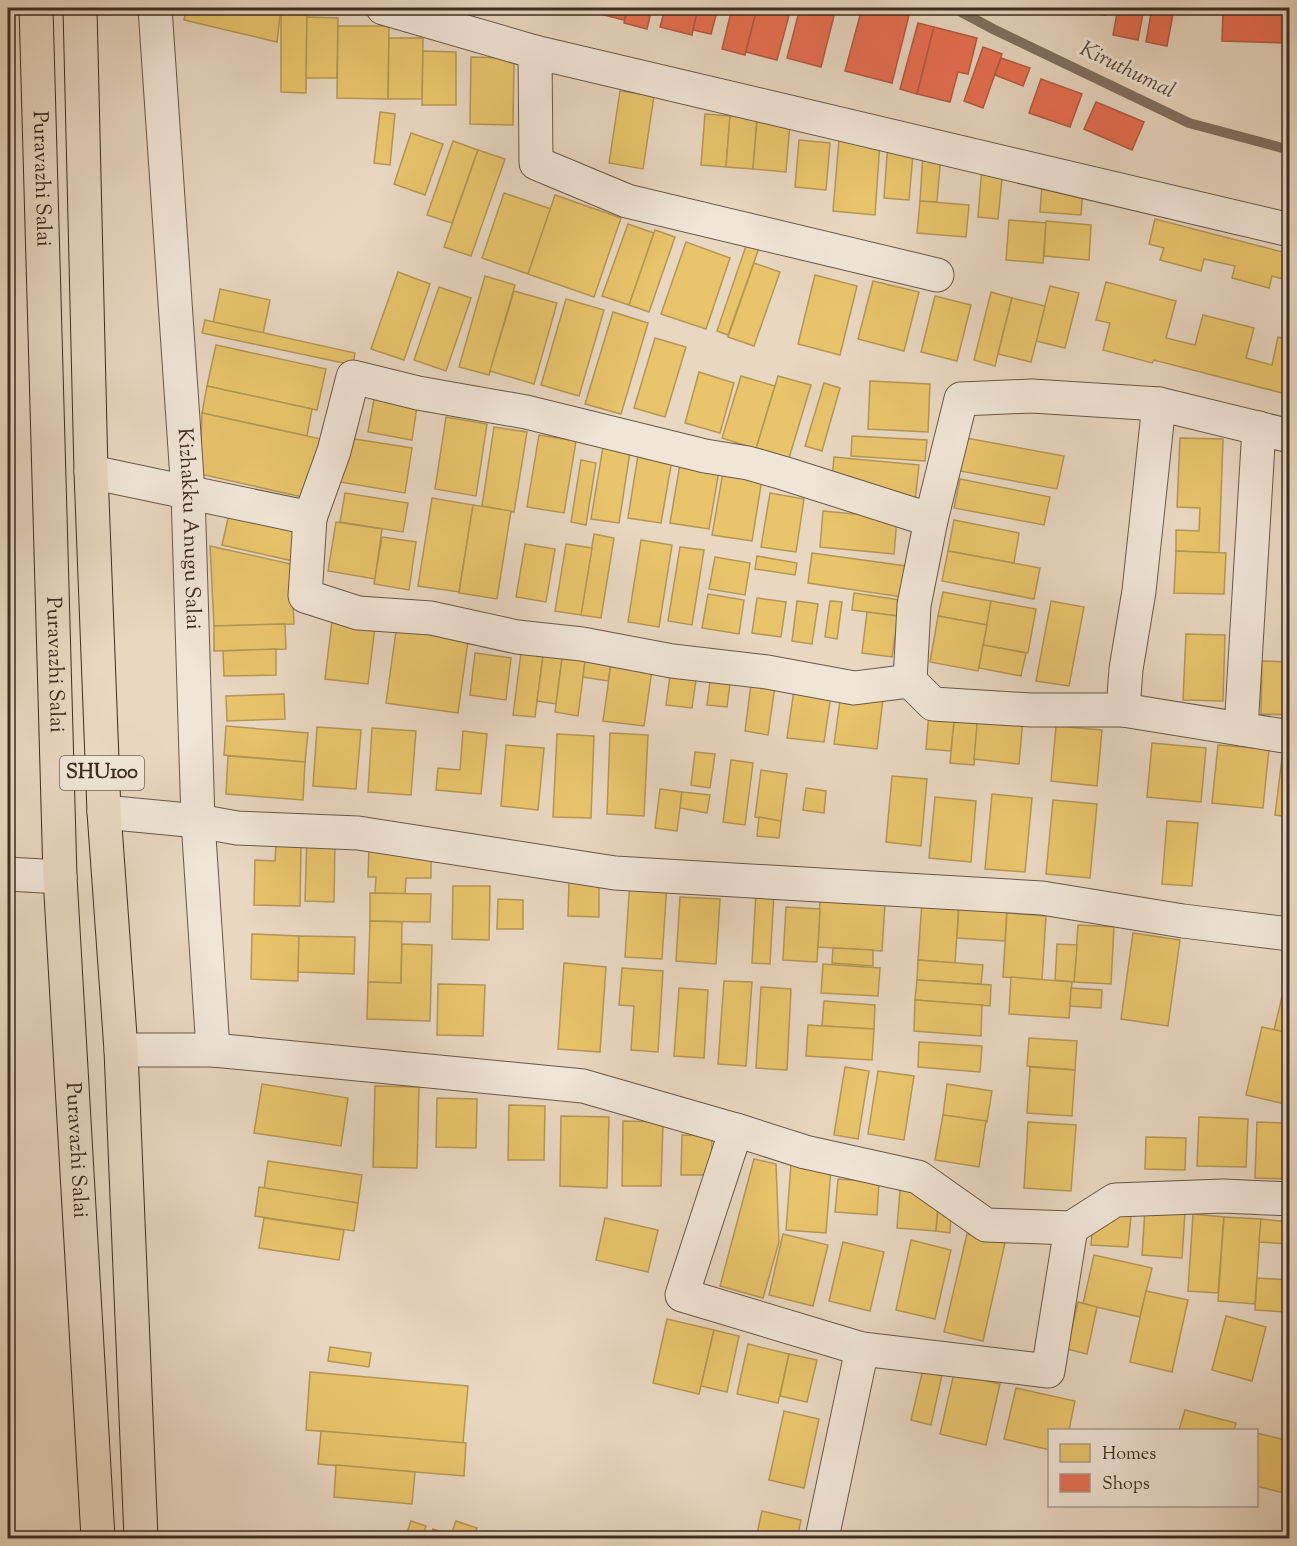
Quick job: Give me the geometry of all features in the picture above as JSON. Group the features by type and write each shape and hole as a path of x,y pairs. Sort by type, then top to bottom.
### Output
{"main road":[{"name":"Puravazhi Salai","path":"36,8 60,877 98,1539"},
{"name":"Puravazhi Salai","path":"80,8 91,472 104,812 121,1050 141,1539"}],"street":[{"name":"Kizhakku Anugu Salai","path":"155,8 188,493 198,821 213,1050"},
{"path":"383,8 535,52 1290,230"},
{"path":"535,52 536,164 627,201 937,275"},
{"path":"910,681 854,688 767,672 672,662 582,644 517,637 431,618 358,613 305,596 310,518 334,451 353,377 418,393 526,412 705,456 748,463 783,472 931,520"},
{"path":"1241,729 1274,432 1159,404 1032,396 961,399 931,520 914,605 910,681 933,704 1031,710 1123,710 1290,737"},
{"path":"1123,710 1126,669 1139,591 1159,404"},
{"path":"91,472 310,518"},
{"path":"104,812 198,821 237,828 357,834 615,873 1042,898 1183,921 1290,934"},
{"path":"8,874 60,877"},
{"path":"121,1050 213,1050 583,1086 805,1152 918,1177 986,1225 1071,1228 1115,1200 1223,1196 1290,1199"},
{"path":"736,1130 682,1295 862,1349 1048,1371 1071,1228"},
{"path":"822,1539 862,1349"}],"building: Homes":[{"path":"187,8 281,8 277,42 184,20"},
{"path":"281,8 307,8 306,93 281,92"},
{"path":"307,17 338,18 337,78 306,78"},
{"path":"338,26 389,26 388,99 337,98"},
{"path":"389,38 423,38 422,99 388,99"},
{"path":"423,51 456,52 456,105 422,105"},
{"path":"471,57 514,58 513,125 470,124"},
{"path":"620,91 654,96 643,169 609,163"},
{"path":"380,112 395,114 390,165 374,163"},
{"path":"705,114 730,116 726,167 701,165"},
{"path":"730,116 757,118 753,169 726,167"},
{"path":"757,121 790,123 786,172 753,169"},
{"path":"411,133 443,144 425,195 394,184"},
{"path":"839,139 880,142 875,215 833,211"},
{"path":"799,140 830,143 826,190 795,187"},
{"path":"453,141 478,150 452,223 427,215"},
{"path":"888,141 914,143 909,200 884,198"},
{"path":"478,150 505,159 471,256 444,247"},
{"path":"923,153 941,154 937,202 920,201"},
{"path":"982,167 1003,169 998,219 978,217"},
{"path":"1042,185 1083,188 1081,215 1040,212"},
{"path":"504,193 551,209 528,274 482,258"},
{"path":"555,195 621,218 594,297 528,274"},
{"path":"920,201 969,205 966,237 917,233"},
{"path":"1155,219 1290,254 1290,281 1272,276 1269,288 1232,278 1235,266 1204,259 1201,271 1160,260 1164,248 1149,244"},
{"path":"1009,220 1046,223 1043,263 1006,260"},
{"path":"1046,221 1091,225 1089,260 1044,256"},
{"path":"628,224 654,233 629,305 602,296"},
{"path":"655,230 675,237 649,312 629,305"},
{"path":"686,242 730,258 706,329 661,314"},
{"path":"747,243 759,248 728,335 717,331"},
{"path":"754,263 780,272 754,346 728,337"},
{"path":"398,272 430,284 404,360 371,349"},
{"path":"815,275 857,286 840,355 798,344"},
{"path":"485,276 515,285 489,375 459,367"},
{"path":"873,281 919,292 904,351 858,339"},
{"path":"1106,282 1176,301 1166,338 1195,345 1203,315 1254,328 1246,358 1272,365 1278,337 1290,340 1290,395 1154,360 1152,363 1103,350 1110,323 1096,320"},
{"path":"1050,286 1079,293 1065,348 1036,341"},
{"path":"439,287 471,298 446,371 414,360"},
{"path":"220,289 270,300 263,334 213,323"},
{"path":"514,291 557,303 534,384 490,371"},
{"path":"991,292 1012,298 995,366 974,360"},
{"path":"935,296 971,305 957,361 921,352"},
{"path":"1012,298 1045,306 1031,362 998,354"},
{"path":"566,299 604,310 579,396 541,385"},
{"path":"613,312 648,323 621,414 585,404"},
{"path":"205,320 355,353 353,365 202,333"},
{"path":"655,338 686,347 665,417 634,408"},
{"path":"216,345 326,369 317,410 207,386"},
{"path":"699,372 734,383 720,433 685,423"},
{"path":"741,376 775,386 756,449 722,438"},
{"path":"778,376 811,385 789,458 756,449"},
{"path":"870,381 930,384 928,432 868,429"},
{"path":"824,383 840,388 822,451 805,446"},
{"path":"207,386 312,409 307,436 202,413"},
{"path":"374,399 417,406 412,440 368,432"},
{"path":"202,413 321,439 307,498 200,474"},
{"path":"446,417 487,424 476,496 435,489"},
{"path":"494,427 527,432 514,512 482,506"},
{"path":"539,435 576,441 564,513 527,507"},
{"path":"852,436 927,440 925,461 851,456"},
{"path":"348,438 412,448 405,493 340,482"},
{"path":"966,438 1064,456 1057,489 960,471"},
{"path":"1180,438 1223,439 1219,553 1176,551 1176,530 1199,531 1200,508 1177,507"},
{"path":"603,447 630,452 619,523 591,519"},
{"path":"638,455 672,460 661,523 628,518"},
{"path":"834,457 919,465 914,510 830,502"},
{"path":"581,460 596,463 586,525 571,522"},
{"path":"680,464 719,471 709,529 670,523"},
{"path":"723,472 762,479 752,541 712,535"},
{"path":"960,479 1050,497 1044,525 954,508"},
{"path":"345,493 408,503 403,532 340,522"},
{"path":"770,493 804,499 796,552 761,547"},
{"path":"432,498 473,505 459,592 418,586"},
{"path":"473,505 511,511 497,599 459,593"},
{"path":"823,511 897,518 894,554 820,547"},
{"path":"229,514 300,529 293,561 222,545"},
{"path":"954,520 1019,533 1014,563 948,551"},
{"path":"336,522 382,529 375,579 328,571"},
{"path":"594,534 614,538 601,618 581,615"},
{"path":"382,537 416,542 409,590 374,584"},
{"path":"641,540 672,545 659,627 628,622"},
{"path":"525,544 555,549 546,602 516,597"},
{"path":"566,544 592,548 581,615 555,611"},
{"path":"210,546 291,564 294,624 214,626"},
{"path":"680,547 704,550 692,625 668,621"},
{"path":"948,551 1040,568 1034,599 942,581"},
{"path":"1176,551 1226,553 1224,594 1174,593"},
{"path":"812,553 906,566 902,597 808,583"},
{"path":"757,556 797,563 795,575 755,569"},
{"path":"715,557 750,563 745,595 709,589"},
{"path":"943,592 991,601 987,625 938,616"},
{"path":"854,593 900,600 898,616 852,610"},
{"path":"708,594 744,600 739,634 702,628"},
{"path":"757,598 786,602 781,637 752,633"},
{"path":"797,601 818,604 812,644 792,641"},
{"path":"830,601 842,602 837,639 825,637"},
{"path":"991,601 1036,609 1028,653 983,645"},
{"path":"1051,601 1084,607 1069,686 1036,681"},
{"path":"867,612 898,616 892,657 862,653"},
{"path":"333,613 376,619 368,684 325,679"},
{"path":"938,616 987,625 978,671 930,662"},
{"path":"285,624 286,649 214,651 214,626"},
{"path":"397,624 469,634 458,713 386,703"},
{"path":"1186,634 1225,635 1223,701 1183,700"},
{"path":"522,645 544,648 535,717 513,715"},
{"path":"983,645 1026,653 1021,676 979,668"},
{"path":"544,648 563,651 556,704 537,701"},
{"path":"276,649 276,675 224,676 223,651"},
{"path":"563,651 586,654 578,716 555,712"},
{"path":"475,653 511,658 506,700 470,695"},
{"path":"586,654 612,657 608,681 583,677"},
{"path":"612,657 653,663 644,726 603,721"},
{"path":"672,661 698,665 692,708 666,705"},
{"path":"1262,661 1290,662 1290,715 1261,714"},
{"path":"711,673 731,676 727,707 707,705"},
{"path":"752,676 776,679 768,735 745,731"},
{"path":"795,683 832,688 824,742 787,738"},
{"path":"841,693 883,699 877,749 834,744"},
{"path":"284,694 285,719 227,721 226,696"},
{"path":"929,710 955,712 951,751 926,749"},
{"path":"955,712 978,714 974,765 950,763"},
{"path":"978,714 1023,719 1019,764 974,759"},
{"path":"226,726 308,733 305,762 224,755"},
{"path":"1056,726 1102,730 1097,786 1051,781"},
{"path":"317,727 361,730 356,789 313,786"},
{"path":"372,728 416,731 411,795 368,792"},
{"path":"463,731 487,734 481,794 436,790 438,768 460,770"},
{"path":"610,733 648,735 644,816 607,814"},
{"path":"557,734 594,736 591,818 553,817"},
{"path":"1152,743 1206,748 1201,802 1147,797"},
{"path":"506,745 544,748 538,810 501,806"},
{"path":"1218,745 1269,749 1263,808 1212,803"},
{"path":"695,752 715,754 710,788 691,785"},
{"path":"228,756 305,762 303,800 226,794"},
{"path":"1282,758 1290,759 1290,817 1275,815"},
{"path":"731,760 753,763 745,825 723,822"},
{"path":"761,770 787,774 781,821 755,817"},
{"path":"892,776 927,779 921,846 886,842"},
{"path":"806,788 826,791 824,813 803,810"},
{"path":"660,789 682,792 677,831 655,828"},
{"path":"682,792 710,795 707,813 680,808"},
{"path":"992,794 1032,798 1025,872 985,869"},
{"path":"935,797 976,801 971,862 929,858"},
{"path":"1053,800 1097,804 1090,878 1046,874"},
{"path":"759,817 781,821 779,838 757,836"},
{"path":"1167,821 1198,823 1192,886 1162,884"},
{"path":"307,835 335,836 334,902 305,901"},
{"path":"276,844 301,845 300,906 254,905 255,860 275,861"},
{"path":"369,847 431,849 431,878 406,878 405,894 375,893 376,877 368,877"},
{"path":"630,880 667,883 662,959 625,957"},
{"path":"569,881 599,882 599,917 568,916"},
{"path":"453,886 490,886 489,940 452,939"},
{"path":"756,892 774,893 770,964 752,963"},
{"path":"370,893 431,894 430,922 370,921"},
{"path":"680,897 720,899 716,964 676,961"},
{"path":"498,899 523,900 523,929 497,929"},
{"path":"820,899 885,903 882,951 818,947"},
{"path":"922,901 959,904 955,963 918,960"},
{"path":"959,904 1007,907 1005,941 957,938"},
{"path":"786,907 820,909 817,962 783,960"},
{"path":"1007,913 1046,916 1042,980 1003,977"},
{"path":"370,921 402,922 401,983 368,982"},
{"path":"1078,925 1114,927 1111,984 1074,982"},
{"path":"1133,933 1180,940 1168,1026 1121,1019"},
{"path":"252,934 299,936 298,981 251,979"},
{"path":"299,936 355,937 354,974 298,972"},
{"path":"402,944 432,945 430,1021 367,1019 368,982 401,983"},
{"path":"1057,944 1077,945 1074,982 1055,980"},
{"path":"833,948 873,950 873,966 832,963"},
{"path":"918,960 983,965 981,984 917,980"},
{"path":"564,963 606,967 600,1052 558,1049"},
{"path":"823,964 880,968 878,996 821,993"},
{"path":"1290,964 1290,1033 1274,1030"},
{"path":"622,968 663,971 658,1052 631,1050 634,1006 619,1005"},
{"path":"1011,977 1072,982 1069,1018 1009,1014"},
{"path":"917,980 991,985 990,1006 915,1000"},
{"path":"724,981 752,982 746,1066 718,1064"},
{"path":"438,984 485,985 483,1036 437,1035"},
{"path":"761,987 791,989 787,1070 756,1068"},
{"path":"679,988 708,990 704,1058 674,1056"},
{"path":"1071,988 1102,990 1101,1008 1070,1006"},
{"path":"915,1000 982,1005 981,1036 914,1031"},
{"path":"824,1001 875,1005 874,1029 822,1026"},
{"path":"808,1025 874,1029 872,1060 806,1056"},
{"path":"1262,1027 1290,1033 1290,1105 1246,1095"},
{"path":"1029,1038 1077,1041 1075,1070 1027,1066"},
{"path":"919,1042 982,1046 980,1072 918,1067"},
{"path":"845,1067 869,1071 858,1139 834,1135"},
{"path":"1030,1067 1075,1070 1072,1116 1027,1113"},
{"path":"878,1071 914,1076 904,1140 868,1134"},
{"path":"262,1084 348,1098 341,1146 254,1133"},
{"path":"947,1084 992,1091 987,1122 943,1115"},
{"path":"375,1086 419,1087 417,1168 373,1167"},
{"path":"437,1098 477,1099 476,1148 436,1147"},
{"path":"509,1105 545,1106 544,1160 508,1160"},
{"path":"943,1115 986,1121 979,1167 935,1160"},
{"path":"561,1116 609,1117 607,1188 560,1186"},
{"path":"1199,1117 1248,1119 1246,1167 1197,1166"},
{"path":"623,1121 663,1122 661,1186 622,1186"},
{"path":"1028,1122 1076,1125 1071,1191 1024,1188"},
{"path":"1257,1122 1290,1123 1290,1179 1255,1178"},
{"path":"682,1135 712,1136 711,1175 681,1175"},
{"path":"1146,1137 1186,1138 1185,1170 1145,1169"},
{"path":"754,1159 776,1164 779,1242 763,1298 720,1286"},
{"path":"268,1161 362,1175 358,1203 264,1189"},
{"path":"791,1164 831,1168 826,1233 786,1230"},
{"path":"838,1179 879,1182 877,1215 835,1212"},
{"path":"259,1187 358,1203 354,1231 255,1216"},
{"path":"900,1190 939,1193 936,1231 897,1228"},
{"path":"1132,1205 1128,1247 1091,1245 1093,1223"},
{"path":"1145,1209 1185,1212 1182,1258 1142,1255"},
{"path":"938,1210 951,1211 950,1233 936,1231"},
{"path":"1193,1214 1224,1217 1218,1293 1188,1291"},
{"path":"1224,1217 1261,1219 1255,1304 1218,1301"},
{"path":"264,1218 344,1230 339,1260 259,1248"},
{"path":"605,1218 658,1230 648,1272 596,1260"},
{"path":"1261,1219 1290,1222 1290,1244 1259,1242"},
{"path":"783,1234 828,1245 813,1306 769,1295"},
{"path":"967,1234 1005,1243 983,1341 944,1332"},
{"path":"911,1240 951,1250 935,1319 896,1310"},
{"path":"843,1242 884,1252 870,1311 829,1301"},
{"path":"1094,1255 1152,1268 1140,1317 1083,1304"},
{"path":"1257,1278 1288,1280 1286,1312 1255,1310"},
{"path":"1146,1291 1188,1300 1172,1372 1130,1362"},
{"path":"1078,1302 1097,1307 1087,1354 1067,1349"},
{"path":"1226,1316 1266,1327 1252,1381 1212,1370"},
{"path":"667,1319 714,1330 699,1394 653,1383"},
{"path":"714,1330 739,1336 727,1392 701,1386"},
{"path":"748,1344 789,1354 778,1403 737,1394"},
{"path":"330,1347 371,1353 369,1367 328,1361"},
{"path":"789,1354 817,1360 807,1402 780,1396"},
{"path":"924,1365 943,1370 931,1425 911,1420"},
{"path":"310,1372 468,1386 463,1443 306,1430"},
{"path":"954,1373 1000,1384 986,1445 940,1434"},
{"path":"1016,1388 1075,1401 1069,1429 1048,1429 1048,1450 1004,1439"},
{"path":"1185,1410 1236,1423 1234,1429 1179,1429"},
{"path":"784,1411 819,1419 804,1488 769,1480"},
{"path":"321,1431 466,1443 464,1476 318,1464"},
{"path":"1258,1433 1290,1441 1288,1494 1258,1486"},
{"path":"336,1465 415,1472 412,1504 334,1497"},
{"path":"762,1511 801,1520 797,1538 756,1538"},
{"path":"411,1521 426,1526 422,1538 405,1538"},
{"path":"456,1521 477,1528 473,1538 450,1538"},
{"path":"433,1529 447,1534 445,1538 429,1538"},
{"path":"485,1531 506,1538 483,1538"},
{"path":"519,1533 545,1538 518,1538"}],"building: Shops":[{"path":"597,8 628,8 624,20 596,13"},
{"path":"628,8 652,8 647,29 624,23"},
{"path":"665,8 698,8 692,35 660,27"},
{"path":"698,8 718,8 711,34 693,30"},
{"path":"732,8 757,8 745,55 722,49"},
{"path":"757,8 791,8 777,60 746,52"},
{"path":"800,8 836,8 821,67 787,58"},
{"path":"862,8 878,8 909,15 892,83 845,71"},
{"path":"1067,8 1106,8 1105,15"},
{"path":"1118,8 1144,8 1138,40 1113,35"},
{"path":"1152,8 1174,9 1167,46 1146,42"},
{"path":"1223,8 1287,8 1286,43 1222,41"},
{"path":"918,23 934,27 917,94 900,89"},
{"path":"934,27 977,38 968,74 958,72 950,102 917,94"},
{"path":"983,47 1002,54 983,108 964,101"},
{"path":"1001,58 1030,68 1023,86 995,75"},
{"path":"1041,79 1082,94 1070,127 1029,113"},
{"path":"1096,102 1144,122 1132,150 1084,129"}],"waterway":[{"name":"Kiruthumal","path":"954,8 1189,123 1290,150"}]}
